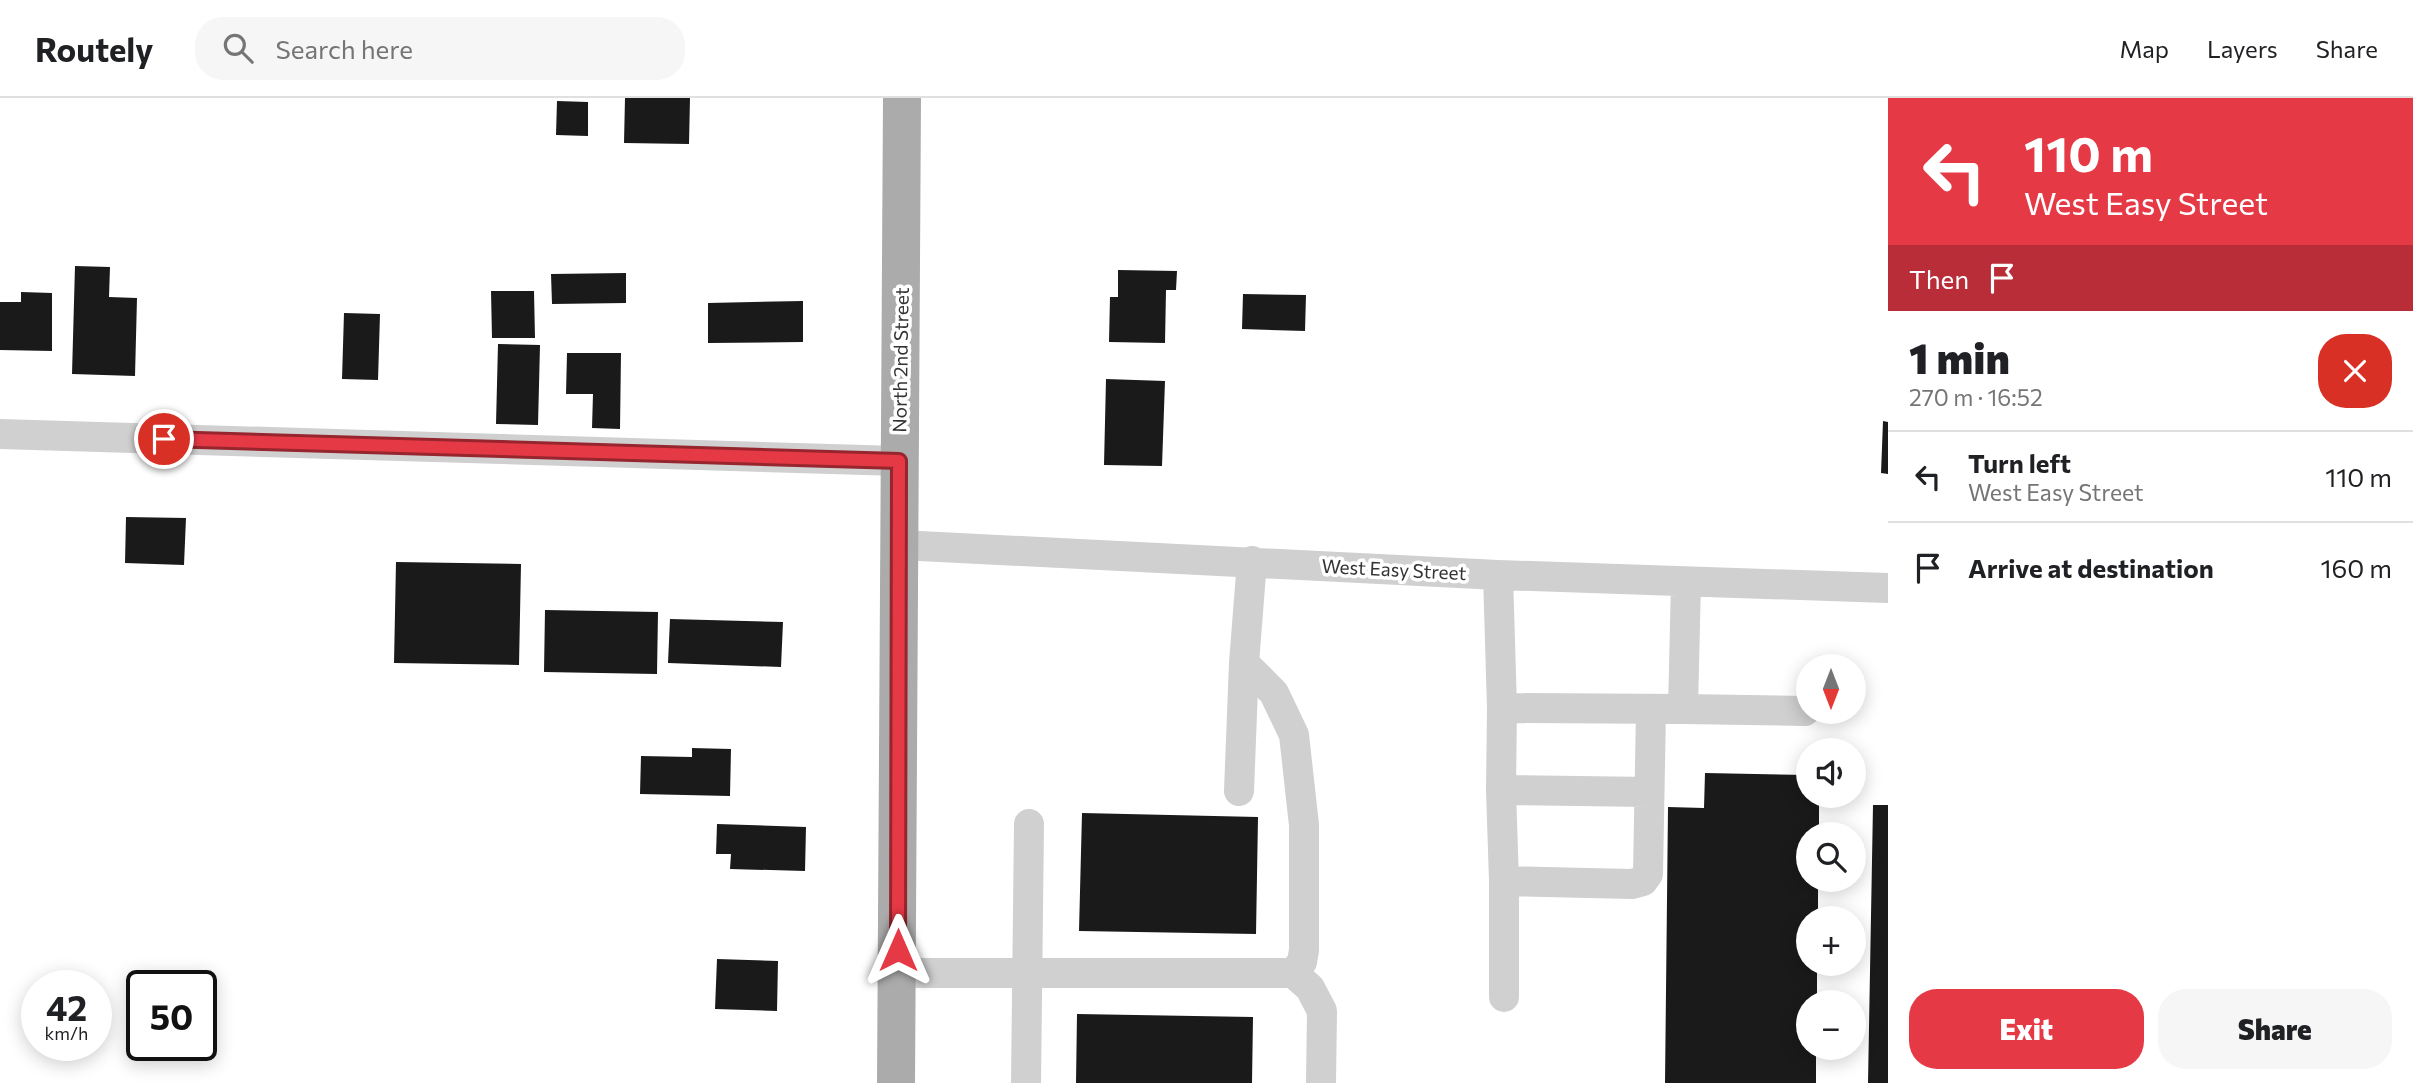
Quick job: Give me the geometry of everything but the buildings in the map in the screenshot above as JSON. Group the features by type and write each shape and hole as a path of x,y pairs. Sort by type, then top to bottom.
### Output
{"main road":[{"name":"North 2nd Street","path":"896,1083 902,98"}],"street":[{"path":"0,434 899,461"},
{"name":"West Easy Street","path":"900,545 1498,575 1888,589"},
{"path":"1240,791 1244,663 1252,561"},
{"path":"1498,575 1502,708 1504,997"},
{"path":"1683,709 1686,582"},
{"path":"1244,663 1274,693 1294,735 1304,825 1304,950 1301,962 1293,973"},
{"path":"1502,708 1796,711"},
{"path":"1504,881 1632,884 1643,881 1648,874 1651,710"},
{"path":"1501,790 1649,792"},
{"path":"1027,1083 1029,824"},
{"path":"898,973 1293,973 1310,988 1322,1011 1321,1083"}],"route":[{"path":"164,439 899,461 898,950"}]}
